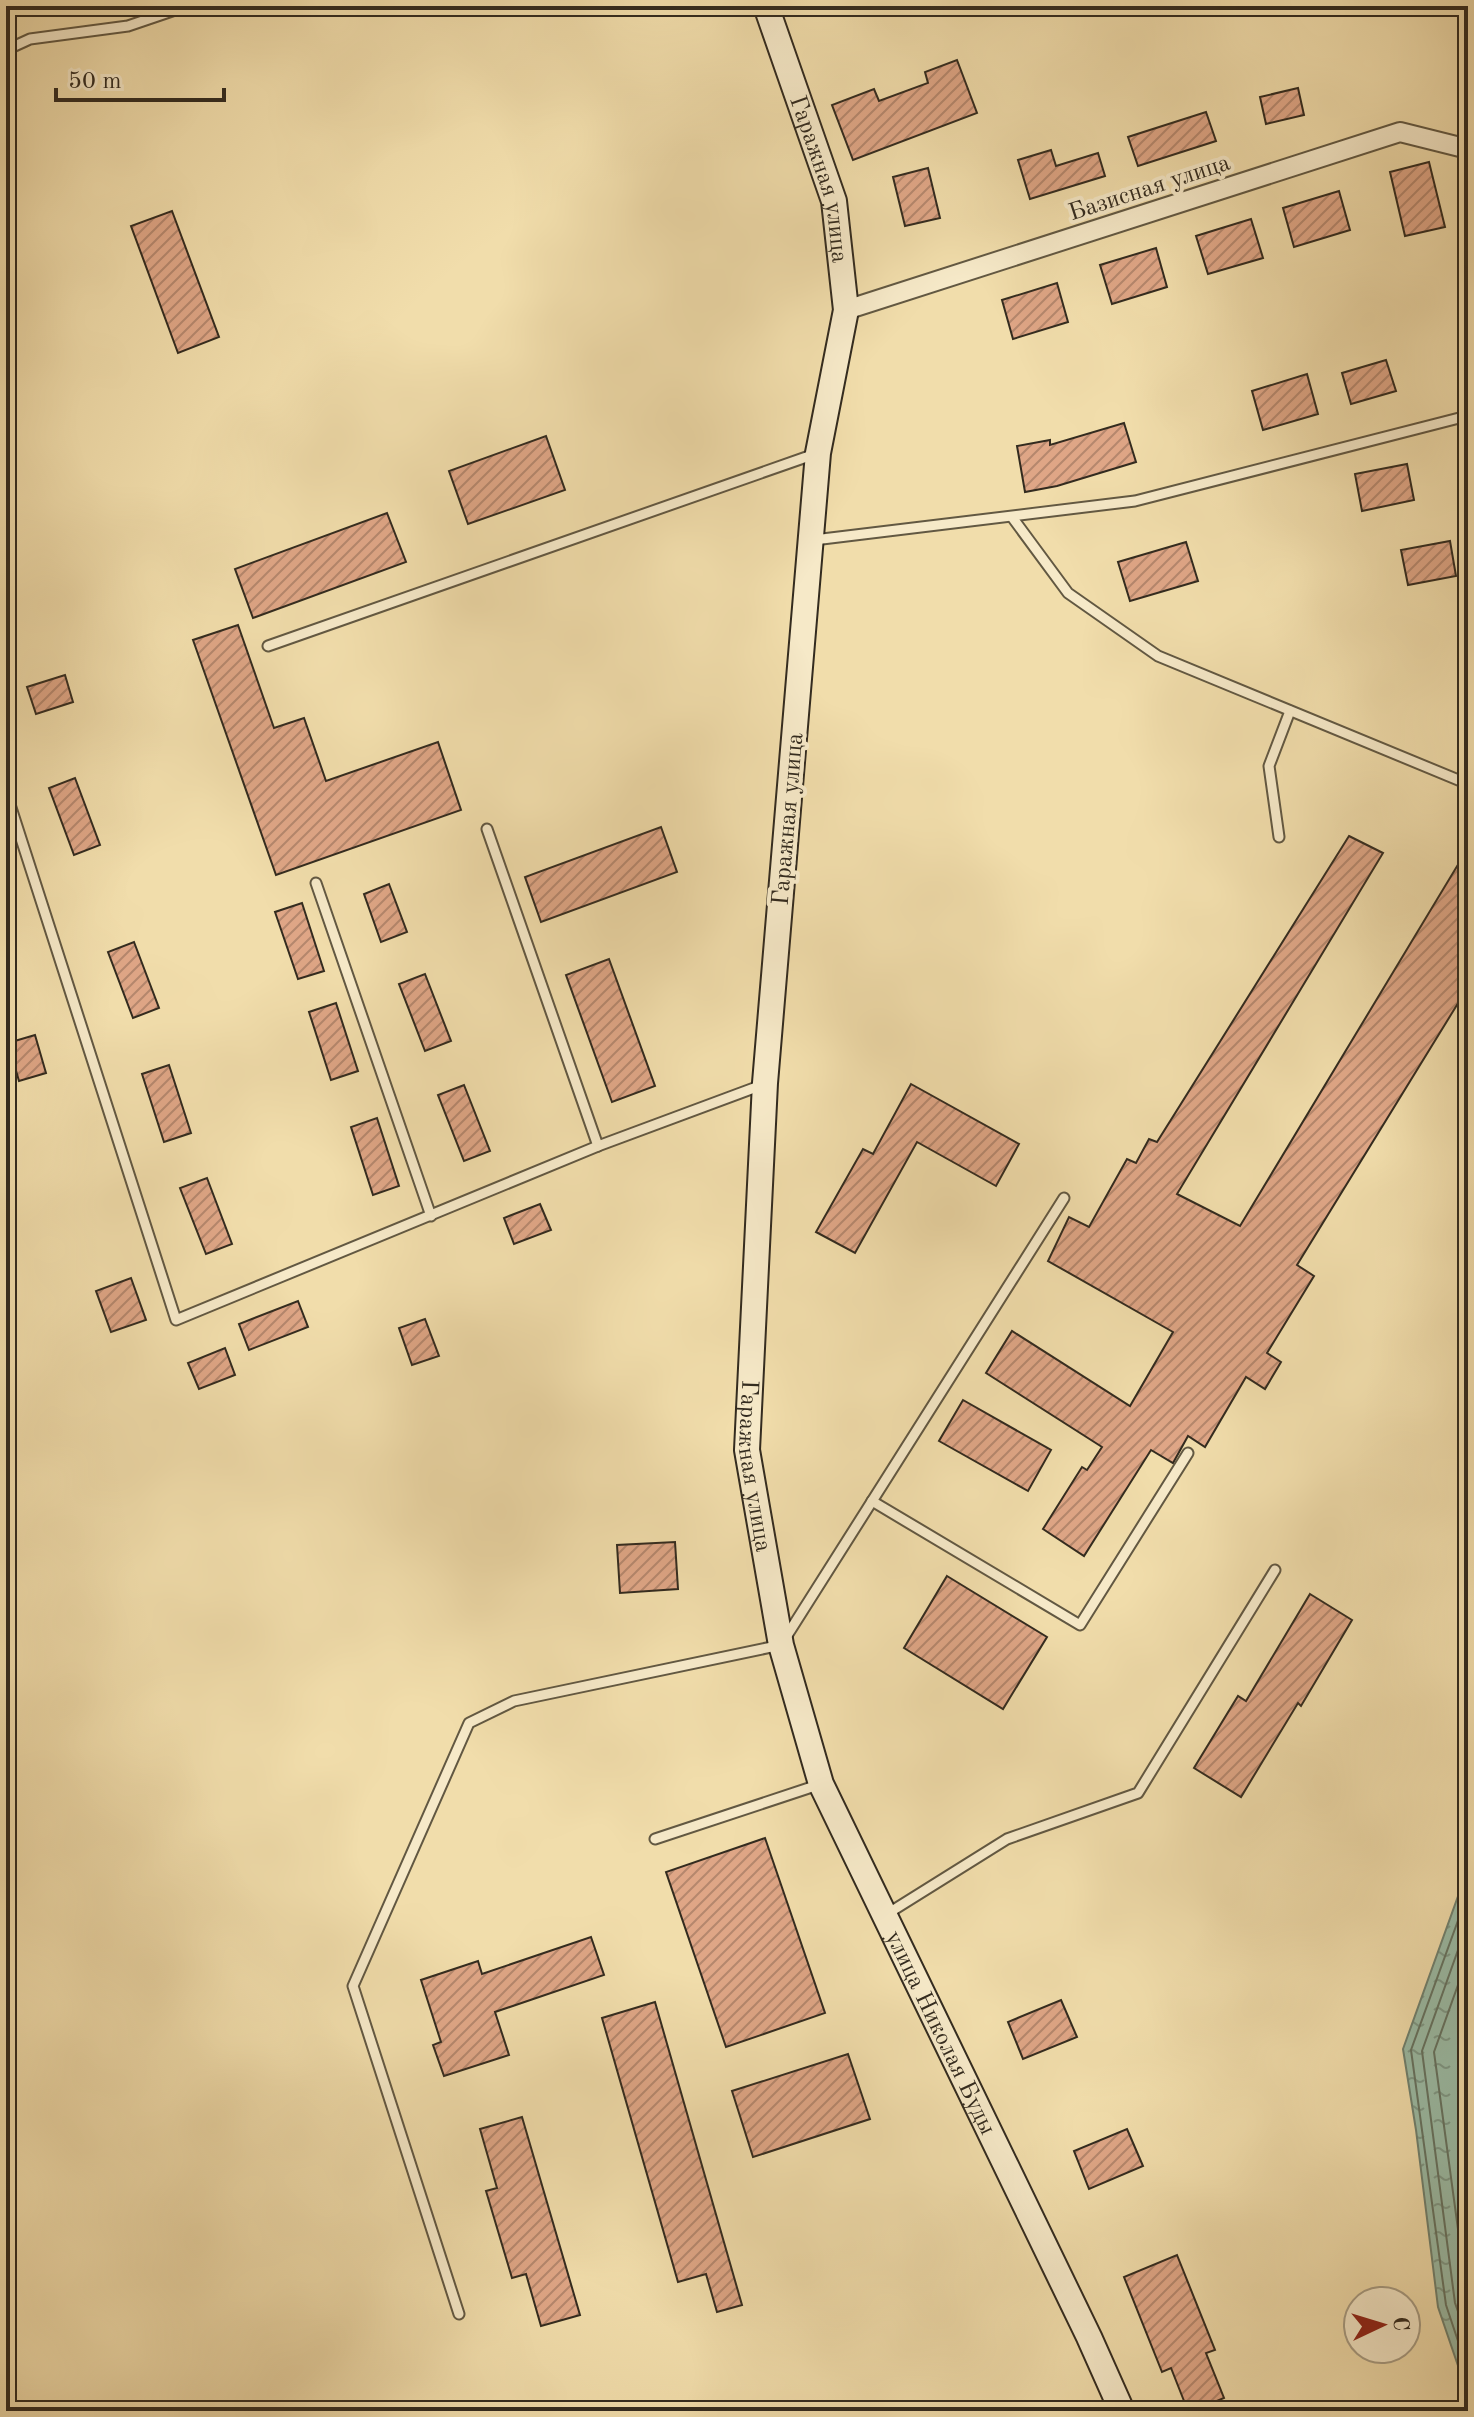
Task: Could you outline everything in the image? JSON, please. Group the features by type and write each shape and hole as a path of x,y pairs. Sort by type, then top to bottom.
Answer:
{"street":[{"name":"Гаражная улица","path":"766,6 834,201 846,310 818,453 810,541 765,1083 747,1450 781,1645"},
{"name":"Базисная улица","path":"846,310 1400,132 1468,149"},
{"name":"улица Николая Буды","path":"781,1645 821,1784 1122,2411"}],"lane":[{"path":"6,50 30,39 128,26 181,8"},
{"path":"810,541 1135,501 1467,416"},
{"path":"268,646 818,453"},
{"path":"1012,517 1068,593 1158,656 1468,784"},
{"path":"1279,837 1269,766 1290,711"},
{"path":"6,792 176,1320 598,1146 765,1083"},
{"path":"487,829 598,1146"},
{"path":"316,883 431,1216"},
{"path":"459,2314 353,1986 469,1723 514,1701 781,1645 1064,1198"},
{"path":"872,1501 1080,1625 1188,1453"},
{"path":"884,1915 1007,1839 1138,1793 1275,1570"},
{"path":"655,1839 821,1784"}],"water":[{"path":"1468,1884 1468,2395 1438,2307 1403,2049 1461,1888"}],"building":[{"path":"957,60 977,113 853,160 832,105 874,89 879,101 928,83 925,72"},
{"path":"1298,88 1304,115 1266,124 1260,97"},
{"path":"1206,112 1216,141 1138,166 1128,137"},
{"path":"1051,150 1056,166 1098,153 1105,176 1030,199 1018,160"},
{"path":"1429,162 1445,227 1405,236 1390,172"},
{"path":"928,168 940,218 905,226 893,177"},
{"path":"1339,191 1350,230 1294,247 1283,208"},
{"path":"172,211 219,337 178,353 131,226"},
{"path":"1251,219 1263,258 1208,274 1196,236"},
{"path":"1156,248 1167,287 1112,304 1100,265"},
{"path":"1057,283 1068,322 1013,339 1002,300"},
{"path":"1386,360 1396,391 1351,404 1342,373"},
{"path":"1307,374 1318,414 1263,430 1252,391"},
{"path":"1124,423 1136,462 1057,486 1025,492 1017,446 1050,440 1050,445"},
{"path":"546,436 565,490 468,524 449,471"},
{"path":"1407,464 1414,500 1362,511 1355,474"},
{"path":"387,513 406,562 253,618 235,569"},
{"path":"1450,541 1456,576 1408,585 1401,550"},
{"path":"1186,542 1198,581 1130,601 1118,562"},
{"path":"238,625 274,728 304,718 326,781 438,742 461,810 276,875 193,640"},
{"path":"65,675 73,702 36,714 27,687"},
{"path":"75,778 100,845 74,855 49,788"},
{"path":"661,827 677,872 541,922 525,877"},
{"path":"1349,836 1383,853 1177,1194 1240,1226 1468,848 1468,987 1297,1265 1314,1276 1267,1353 1281,1362 1265,1389 1246,1377 1205,1447 1188,1436 1173,1463 1151,1450 1084,1556 1043,1529 1082,1467 1087,1470 1102,1447 986,1373 1012,1331 1130,1406 1173,1332 1048,1261 1069,1217 1089,1227 1127,1159 1136,1163 1149,1139 1157,1142"},
{"path":"389,884 407,932 381,942 364,894"},
{"path":"302,903 324,971 298,979 275,912"},
{"path":"134,942 159,1008 133,1018 108,952"},
{"path":"609,959 655,1086 612,1102 566,975"},
{"path":"425,974 451,1041 425,1051 399,984"},
{"path":"336,1003 358,1071 331,1080 309,1012"},
{"path":"35,1035 46,1073 19,1081 8,1043"},
{"path":"169,1065 191,1133 164,1142 142,1074"},
{"path":"911,1084 1019,1144 996,1186 917,1142 855,1253 816,1232 863,1149 873,1154"},
{"path":"464,1085 490,1151 464,1161 438,1095"},
{"path":"377,1118 399,1186 373,1195 351,1127"},
{"path":"207,1178 232,1244 206,1254 180,1188"},
{"path":"540,1204 551,1230 514,1244 504,1218"},
{"path":"131,1278 146,1320 111,1332 96,1291"},
{"path":"298,1301 308,1327 249,1350 239,1324"},
{"path":"425,1319 439,1356 412,1365 399,1328"},
{"path":"225,1348 235,1375 199,1389 188,1363"},
{"path":"963,1400 1051,1450 1028,1491 939,1441"},
{"path":"675,1542 678,1589 620,1593 617,1545"},
{"path":"947,1576 1047,1637 1003,1709 904,1648"},
{"path":"1310,1594 1352,1620 1301,1706 1298,1703 1241,1797 1194,1768 1238,1696 1246,1701"},
{"path":"765,1838 825,2013 726,2047 666,1872"},
{"path":"591,1937 604,1975 495,2012 509,2055 444,2076 433,2045 441,2042 421,1980 478,1961 482,1974"},
{"path":"1061,2000 1077,2037 1023,2059 1008,2022"},
{"path":"655,2002 742,2305 717,2312 706,2274 678,2282 602,2018"},
{"path":"848,2054 870,2119 753,2157 732,2091"},
{"path":"522,2117 580,2315 541,2326 526,2274 512,2278 486,2191 497,2188 480,2129"},
{"path":"1127,2129 1143,2166 1089,2189 1074,2151"},
{"path":"1177,2255 1215,2350 1206,2353 1224,2398 1193,2411 1188,2411 1171,2368 1162,2372 1124,2277"}]}
